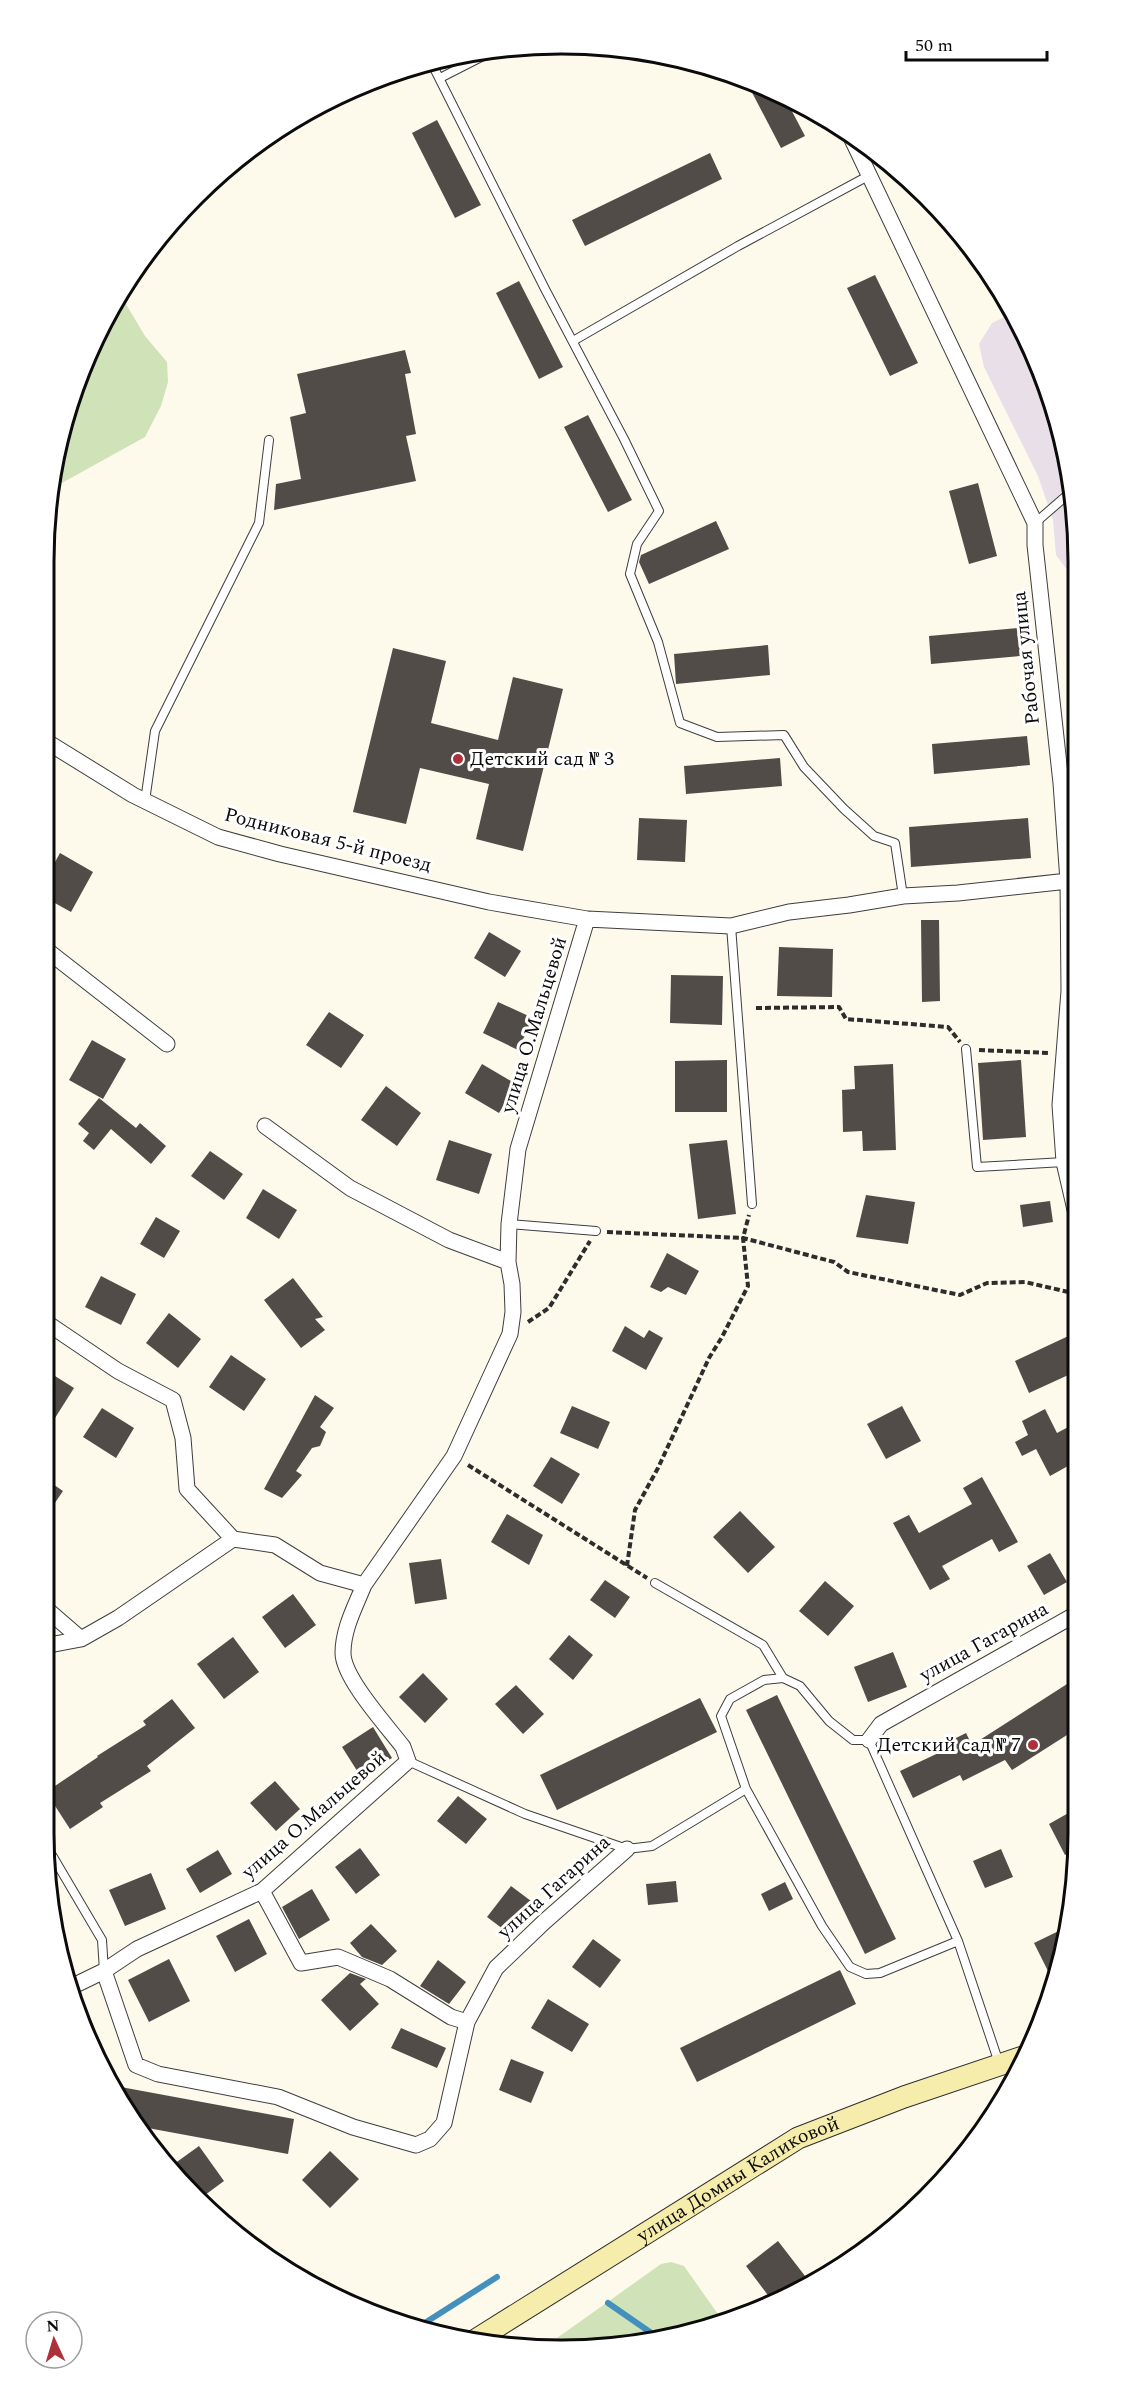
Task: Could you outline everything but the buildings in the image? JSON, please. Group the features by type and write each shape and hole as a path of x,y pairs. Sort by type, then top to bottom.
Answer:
{"main road":[{"name":"улица Домны Каликовой","path":"485,2334 798,2138 904,2097 1014,2060"}],"street":[{"name":"Рабочая улица","path":"857,150 1035,523 1035,544 1068,783 1068,881"},
{"name":"Родниковая 5-й проезд","path":"54,747 145,801 218,837 280,854 489,902 587,919"},
{"name":"улица О.Мальцевой","path":"77,1984 104,1971 137,1948 262,1891 408,1761 403,1747 348,1674 343,1654 346,1631 364,1586 454,1456 510,1334 513,1312 512,1284 507,1262 518,1149 587,919 731,926 789,912 903,896 958,893 1068,881"},
{"path":"54,956 167,1044"},
{"name":"Рабочая улица","path":"1068,1019 1063,1053 1060,1105 1064,1162 1068,1179"},
{"path":"265,1126 350,1188 449,1240 507,1262"},
{"path":"54,1328 118,1371 174,1400 183,1438 187,1489 233,1539 274,1545 320,1573 364,1586"},
{"path":"54,1644 81,1639 127,1612 233,1539"},
{"path":"54,1616 81,1639"},
{"name":"улица Гагарина","path":"869,1740 881,1724 1068,1619"},
{"name":"улица Гагарина","path":"104,1971 136,2065 158,2074 278,2097 353,2127 416,2145 430,2139 444,2124 467,2022 496,1968 627,1849"},
{"path":"262,1891 302,1963 338,1957 390,1979 451,2017 467,2022"}],"lane":[{"path":"440,78 471,62"},
{"path":"435,70 659,511 637,544 630,574 658,642 680,723 717,737 784,735 804,767 844,809 874,836 895,843 903,896"},
{"path":"573,341 738,246 870,175"},
{"path":"145,801 155,730 259,523 269,440"},
{"path":"1035,523 1064,498"},
{"path":"731,926 752,1204"},
{"path":"966,1049 977,1167 1064,1162"},
{"path":"509,1224 596,1231"},
{"path":"655,1583 763,1645 783,1678"},
{"path":"958,1941 880,1973 866,1974 850,1968 822,1926 746,1789 721,1716 730,1699 764,1680 783,1678 800,1686 829,1721 853,1740 869,1740 958,1941 1000,2065"},
{"path":"408,1761 525,1814 627,1849"},
{"name":"улица Гагарина","path":"627,1849 652,1846 746,1789"},
{"path":"55,1861 102,1940 104,1971"}],"path":[{"path":"756,1008 839,1007 846,1019 948,1027 966,1049 1063,1053"},
{"path":"627,1566 635,1510 658,1468 709,1358 748,1286 742,1238 752,1204"},
{"path":"510,1334 549,1308 596,1231 742,1238 834,1262 848,1272 960,1295 987,1283 1016,1282 1068,1292"},
{"path":"454,1456 655,1583"}],"shaded area":[{"path":"1005,317 1016,337 1041,398 1051,430 1064,495 1068,571 1056,555 1053,520 1038,476 984,367 979,344 992,323"}],"green space":[{"path":"125,302 145,336 167,362 168,382 161,406 145,437 60,484 71,430 81,398 106,337"},
{"path":"671,2262 684,2266 718,2315 692,2323 627,2336 554,2340 661,2264"}],"waterway":[{"path":"426,2322 497,2277"},
{"path":"608,2303 650,2332"}],"place":[{"name":"Детский сад № 3","path":"458,759"},
{"name":"Детский сад № 7","path":"1033,1745"}]}
